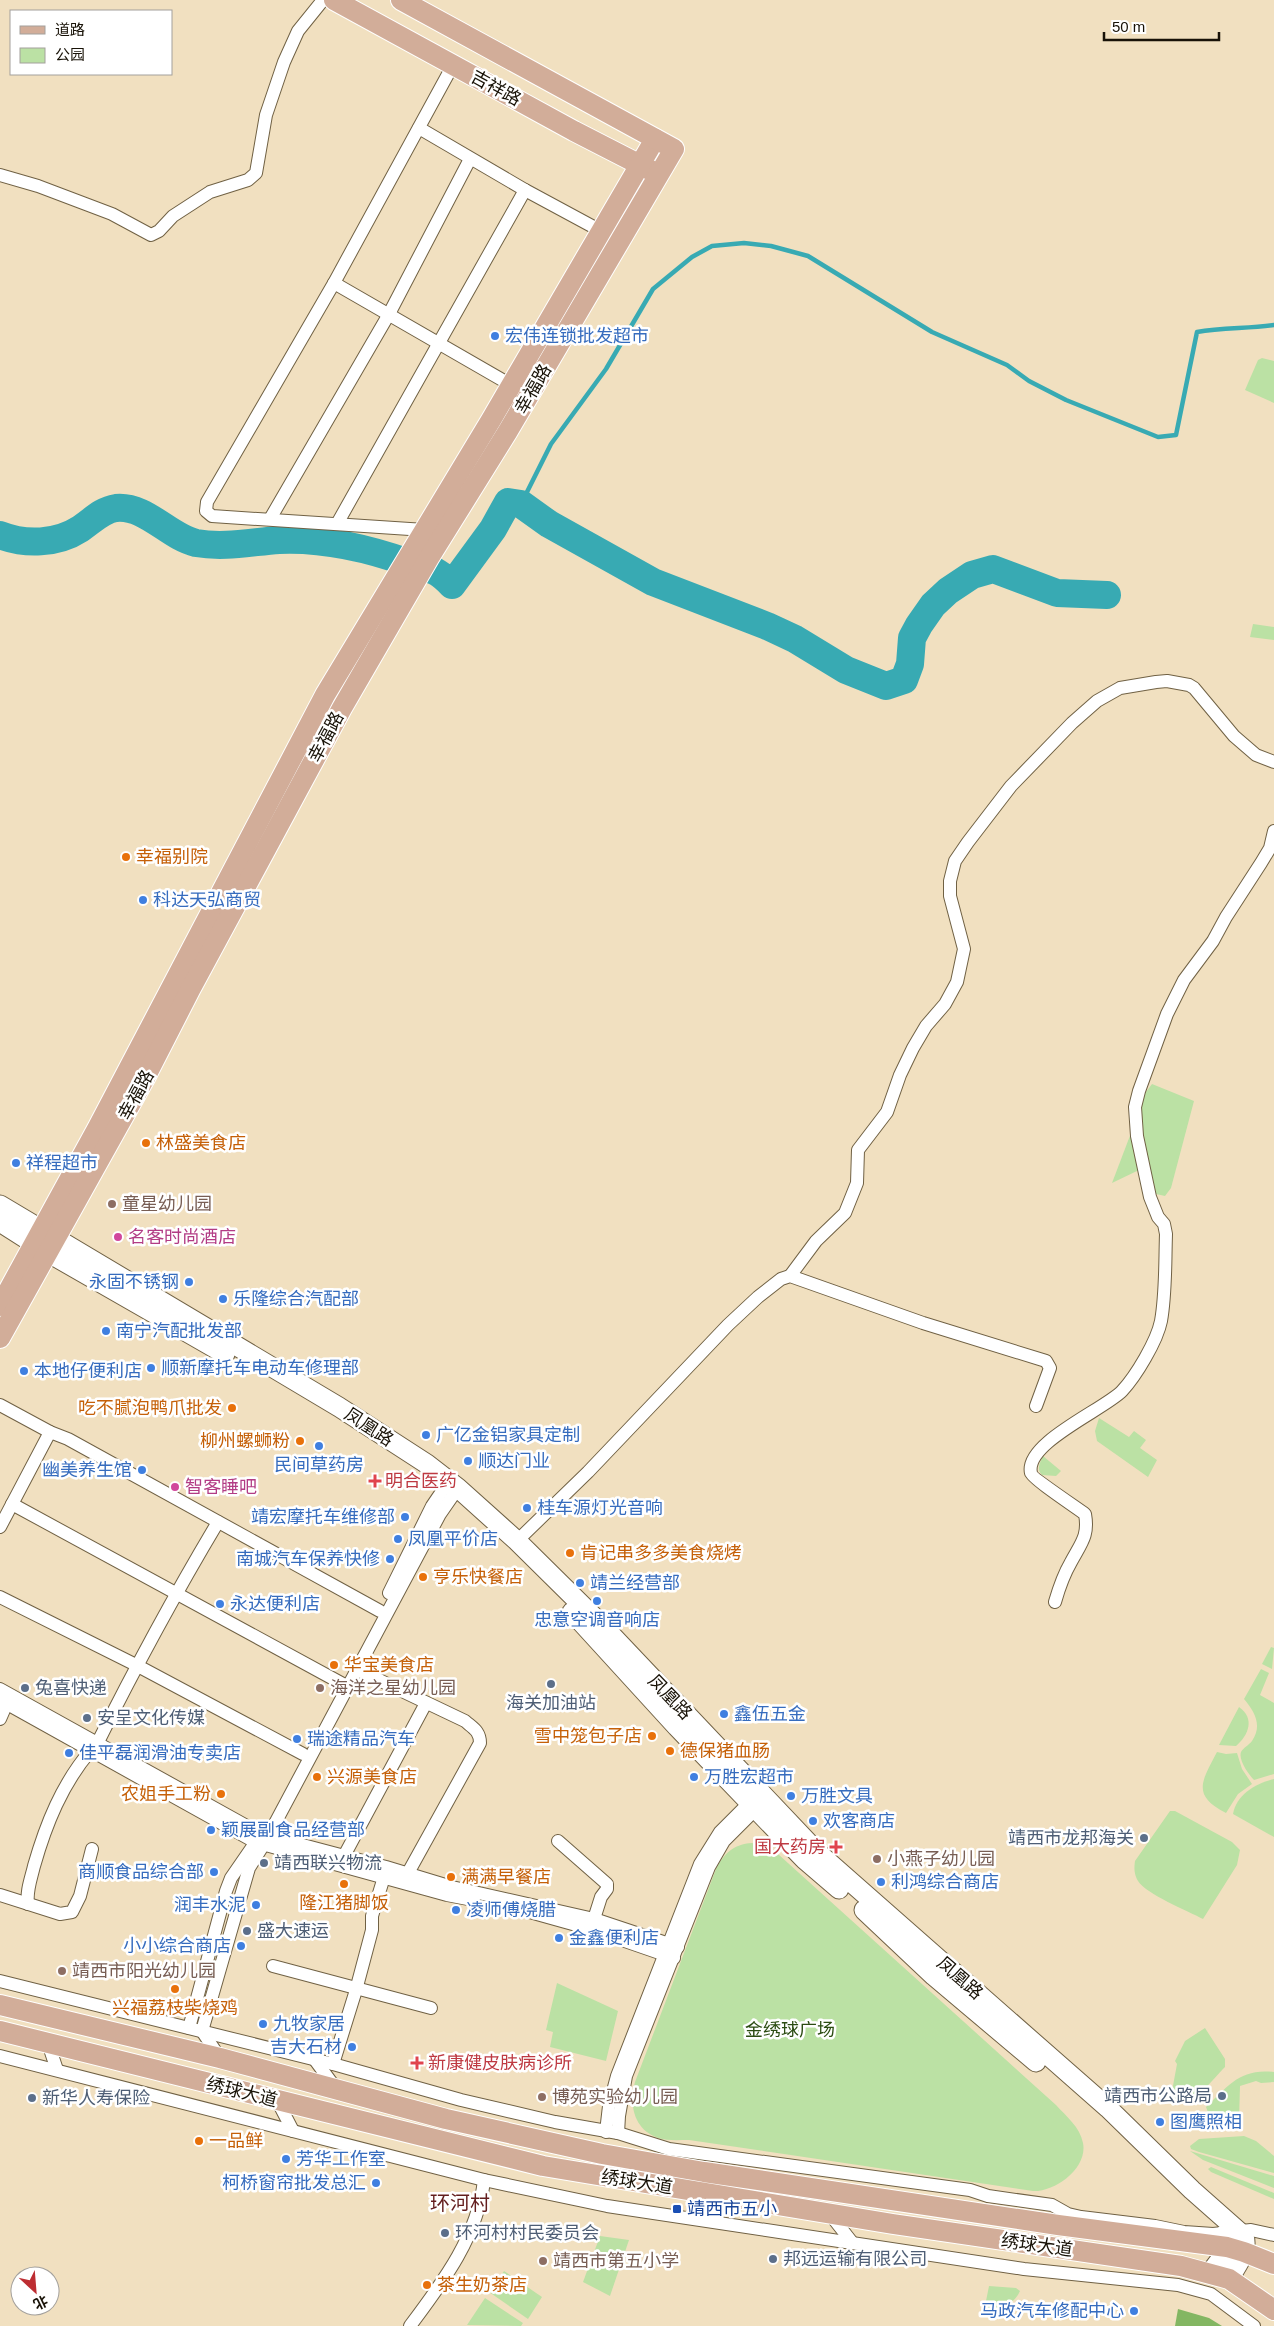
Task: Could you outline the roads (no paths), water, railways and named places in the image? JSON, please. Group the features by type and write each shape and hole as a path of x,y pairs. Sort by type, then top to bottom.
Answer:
{"main road":[{"name":"吉祥路","path":"334,0 659,174"},
{"name":"吉祥路","path":"401,0 674,149"},
{"name":"幸福路","path":"421,553 424,530 655,139"},
{"name":"幸福路","path":"0,1338 98,1127 325,695 401,587 421,553 508,431 674,149"},
{"name":"凤凰路","path":"0,1204 44,1240 304,1398 416,1470 450,1489 517,1541 600,1623 758,1801"},
{"name":"凤凰路","path":"0,1222 44,1240"},
{"name":"幸福路","path":"0,1306 44,1240"},
{"name":"凤凰路","path":"450,1489 526,1563 677,1727 758,1801 1108,2108 1192,2190 1233,2241"},
{"name":"绣球大道","path":"0,2005 220,2058 446,2119 568,2147 704,2172 1058,2225 1233,2241 1274,2264"},
{"name":"绣球大道","path":"0,2032 543,2166 829,2213 1181,2266 1229,2279 1274,2310"},
{"path":"1210,2273 1233,2241"},
{"path":"1229,2279 1233,2241"}],"street":[{"path":"0,175 38,186 112,214 151,236 173,216 210,192 248,180 256,173 266,115 284,62 298,31 323,0"},
{"path":"424,530 212,516 206,511 207,502 334,283 453,65"},
{"path":"419,128 470,159 601,231"},
{"path":"270,519 389,314 470,159"},
{"path":"337,524 525,190"},
{"path":"334,283 511,385"},
{"path":"517,1541 588,1472 728,1325 758,1297 781,1280 790,1276 816,1241 845,1213 857,1183 858,1150 887,1112 900,1075 913,1048 926,1026 945,1004 957,982 964,949 950,896 952,870 968,842 1011,786 1072,723 1097,701 1120,688 1167,681 1189,685 1194,688 1234,736 1256,755 1274,762"},
{"path":"1055,1602 1071,1562 1084,1542 1086,1531 1085,1514 1053,1489 1035,1480 1031,1470 1038,1456 1052,1438 1063,1429 1095,1412 1121,1391 1143,1360 1160,1324 1163,1304 1166,1234 1164,1224 1158,1217 1150,1197 1137,1136 1135,1107 1167,1014 1176,996 1193,966 1213,941 1270,848 1274,831"},
{"path":"790,1276 923,1323 1046,1361 1050,1368 1036,1406"},
{"path":"0,1405 50,1432 68,1439 380,1611"},
{"path":"0,1527 50,1432"},
{"path":"195,2029 249,1868 262,1839 303,1754 380,1611 432,1506 450,1489"},
{"path":"262,1839 358,1670 431,1530 450,1489"},
{"path":"12,1504 341,1683"},
{"path":"28,1904 29,1886 47,1823 69,1781 94,1747 175,1593 218,1522"},
{"path":"0,1597 136,1665 303,1754"},
{"path":"358,1670 464,1721 478,1732 480,1743 408,1873"},
{"path":"0,1689 94,1747"},
{"path":"0,1718 4,1702 94,1747 262,1839 384,1878 447,1895 514,1908 672,1951"},
{"path":"344,1856 426,1702"},
{"path":"612,2133 620,2107 626,2076 672,1951 700,1864 720,1832 758,1801"},
{"path":"262,1839 344,1856 452,1887 594,1919 672,1951"},
{"path":"558,1841 607,1884 608,1889 601,1897 594,1919"},
{"path":"0,1895 60,1914 72,1912 80,1896 92,1849"},
{"path":"333,2064 356,1990 372,1930 372,1916 384,1878"},
{"path":"273,1966 356,1990 431,2008"},
{"path":"0,1981 333,2064 419,2089 555,2122 612,2133 669,2149 970,2190 988,2196 1052,2205 1068,2214 1081,2217 1155,2226 1233,2241 1251,2230 1274,2235"},
{"path":"46,1994 61,2020"},
{"path":"195,2029 220,2058"},
{"path":"48,2044 57,2070"},
{"path":"0,2056 484,2180 607,2206 851,2241 1024,2269 1178,2285 1211,2294 1254,2326"},
{"path":"315,2060 337,2090"},
{"path":"419,2089 446,2119"},
{"path":"278,2102 293,2131"},
{"path":"410,2326 461,2250 478,2212 484,2180"},
{"path":"829,2213 851,2241"}],"waterway":[{"path":"521,504 551,444 606,369 653,289 692,257 712,246 744,243 771,246 808,256 932,332 1007,365 1029,381 1066,400 1158,437 1176,435 1197,332 1274,325"},
{"path":"0,535 30,541 61,538 80,529 106,511 116,508 127,508 147,516 176,535 196,543 227,545 279,540 329,542 377,553 428,568 440,574 452,585 493,529 508,502 521,504 549,524 653,582 767,626 795,639 846,670 886,686 904,680 910,664 912,638 933,605 948,591 972,575 993,569 1057,593 1107,595"}],"place":[{"name":"宏伟连锁批发超市","path":"495,336"},
{"name":"幸福别院","path":"126,857"},
{"name":"科达天弘商贸","path":"143,900"},
{"name":"林盛美食店","path":"146,1143"},
{"name":"祥程超市","path":"16,1163"},
{"name":"童星幼儿园","path":"112,1204"},
{"name":"名客时尚酒店","path":"118,1237"},
{"name":"永固不锈钢","path":"189,1282"},
{"name":"乐隆综合汽配部","path":"223,1299"},
{"name":"南宁汽配批发部","path":"106,1331"},
{"name":"顺新摩托车电动车修理部","path":"151,1368"},
{"name":"本地仔便利店","path":"24,1371"},
{"name":"吃不腻泡鸭爪批发","path":"232,1408"},
{"name":"广亿金铝家具定制","path":"426,1435"},
{"name":"柳州螺蛳粉","path":"300,1441"},
{"name":"民间草药房","path":"319,1446"},
{"name":"顺达门业","path":"468,1461"},
{"name":"幽美养生馆","path":"142,1470"},
{"name":"明合医药","path":"375,1481"},
{"name":"智客睡吧","path":"175,1487"},
{"name":"桂车源灯光音响","path":"527,1508"},
{"name":"靖宏摩托车维修部","path":"405,1517"},
{"name":"凤凰平价店","path":"398,1539"},
{"name":"肯记串多多美食烧烤","path":"570,1553"},
{"name":"南城汽车保养快修","path":"390,1559"},
{"name":"亨乐快餐店","path":"423,1577"},
{"name":"靖兰经营部","path":"580,1583"},
{"name":"忠意空调音响店","path":"597,1601"},
{"name":"永达便利店","path":"220,1604"},
{"name":"华宝美食店","path":"334,1665"},
{"name":"海关加油站","path":"551,1684"},
{"name":"兔喜快递","path":"25,1688"},
{"name":"海洋之星幼儿园","path":"320,1688"},
{"name":"鑫伍五金","path":"724,1714"},
{"name":"安呈文化传媒","path":"87,1718"},
{"name":"雪中笼包子店","path":"652,1736"},
{"name":"瑞途精品汽车","path":"297,1739"},
{"name":"德保猪血肠","path":"670,1751"},
{"name":"佳平磊润滑油专卖店","path":"69,1753"},
{"name":"兴源美食店","path":"317,1777"},
{"name":"万胜宏超市","path":"694,1777"},
{"name":"农姐手工粉","path":"221,1794"},
{"name":"万胜文具","path":"791,1796"},
{"name":"欢客商店","path":"813,1821"},
{"name":"颖展副食品经营部","path":"211,1830"},
{"name":"靖西市龙邦海关","path":"1144,1838"},
{"name":"国大药房","path":"836,1847"},
{"name":"小燕子幼儿园","path":"877,1859"},
{"name":"靖西联兴物流","path":"264,1863"},
{"name":"商顺食品综合部","path":"214,1872"},
{"name":"满满早餐店","path":"451,1877"},
{"name":"利鸿综合商店","path":"881,1882"},
{"name":"隆江猪脚饭","path":"344,1884"},
{"name":"润丰水泥","path":"256,1905"},
{"name":"凌师傅烧腊","path":"456,1910"},
{"name":"盛大速运","path":"247,1931"},
{"name":"金鑫便利店","path":"559,1938"},
{"name":"小小综合商店","path":"241,1946"},
{"name":"靖西市阳光幼儿园","path":"62,1971"},
{"name":"兴福荔枝柴烧鸡","path":"175,1989"},
{"name":"九牧家居","path":"263,2024"},
{"name":"吉大石材","path":"352,2047"},
{"name":"新康健皮肤病诊所","path":"417,2063"},
{"name":"靖西市公路局","path":"1222,2096"},
{"name":"博苑实验幼儿园","path":"542,2097"},
{"name":"新华人寿保险","path":"32,2098"},
{"name":"图鹰照相","path":"1160,2122"},
{"name":"一品鲜","path":"199,2141"},
{"name":"芳华工作室","path":"286,2159"},
{"name":"柯桥窗帘批发总汇","path":"376,2183"},
{"name":"靖西市五小","path":"677,2209"},
{"name":"环河村村民委员会","path":"445,2233"},
{"name":"邦远运输有限公司","path":"773,2259"},
{"name":"靖西市第五小学","path":"543,2261"},
{"name":"茶生奶茶店","path":"427,2285"},
{"name":"马政汽车修配中心","path":"1134,2311"}],"district":[{"name":"环河村","path":"460,2203"}],"park label":[{"name":"金绣球广场","path":"790,2030"}]}
